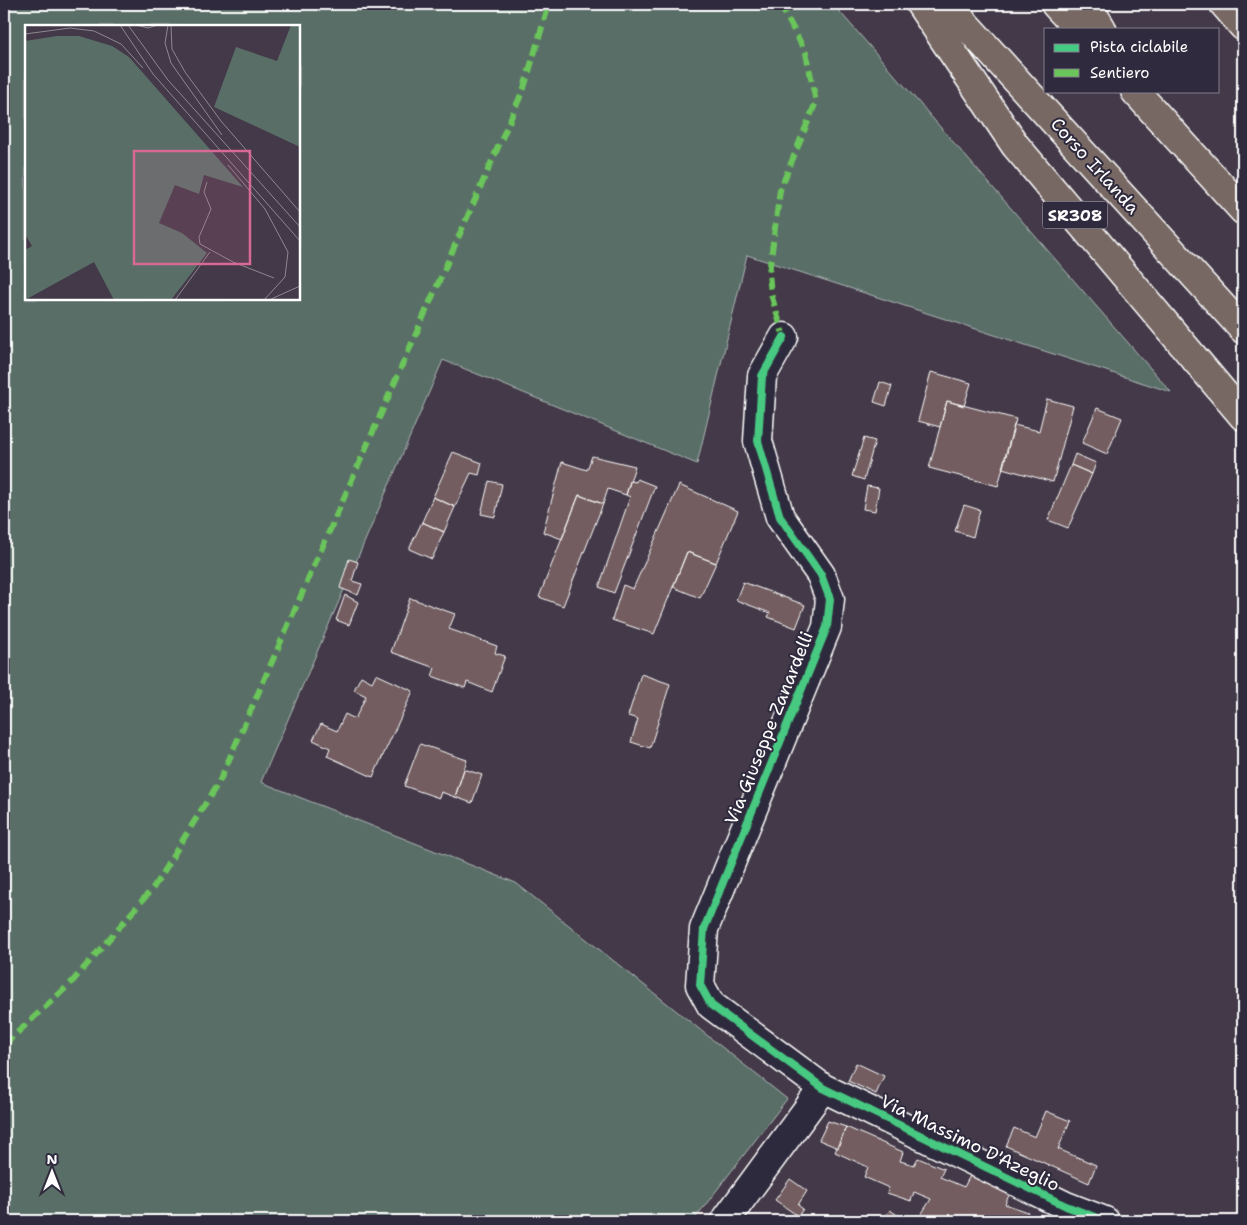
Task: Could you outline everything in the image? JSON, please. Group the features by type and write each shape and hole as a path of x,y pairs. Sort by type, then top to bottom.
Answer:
{"highway":[{"name":"SR308","path":"920,4 1015,144 1243,416"},
{"name":"Corso Irlanda","path":"947,4 1243,329"},
{"path":"1055,4 1077,28"},
{"path":"1087,4 1101,28"},
{"path":"1224,4 1243,26"},
{"path":"1138,94 1243,210"}],"street":[{"name":"Via Giuseppe Zanardelli","path":"784,338 762,376 758,441 780,516 821,575 830,599 827,627 704,929 700,985 711,1005 823,1088"},
{"path":"725,1221 823,1088"},
{"name":"Via Massimo D'Azeglio","path":"823,1088 1066,1206 1106,1221"}],"green space":[{"path":"4,4 833,4 1171,392 747,255 697,464 443,360 261,782 516,883 787,1099 693,1221 4,1221"}],"building":[{"path":"931,372 971,383 964,406 947,401 940,427 918,421"},
{"path":"880,382 892,386 886,406 874,402"},
{"path":"1047,399 1073,406 1053,482 1002,468 1014,425 1039,431"},
{"path":"947,401 1016,419 998,486 929,468"},
{"path":"1097,408 1122,418 1107,454 1082,443"},
{"path":"864,438 875,441 864,480 852,476"},
{"path":"453,452 482,463 479,475 471,473 455,507 433,497"},
{"path":"1075,454 1096,463 1092,474 1071,465"},
{"path":"592,456 635,466 626,495 608,489 603,504 579,495 562,539 543,532 562,462 587,470"},
{"path":"1071,465 1092,474 1068,528 1048,520"},
{"path":"637,479 655,486 614,593 599,587 630,497 626,495 630,481 636,482"},
{"path":"489,481 502,484 495,517 481,514"},
{"path":"679,485 738,511 716,563 687,552 654,634 612,620 623,585 633,589"},
{"path":"867,486 879,488 875,511 863,509"},
{"path":"579,495 603,504 563,606 539,597"},
{"path":"433,497 455,507 444,532 422,522"},
{"path":"964,505 980,510 973,537 955,531"},
{"path":"422,522 444,532 432,559 409,549"},
{"path":"687,552 716,563 700,598 673,587"},
{"path":"349,559 358,562 352,581 362,584 358,595 340,588"},
{"path":"743,582 805,605 796,628 768,617 770,613 736,600"},
{"path":"345,595 358,602 349,625 336,620"},
{"path":"410,598 455,614 449,629 497,646 495,653 505,656 492,692 467,682 465,688 432,676 435,668 391,652"},
{"path":"376,674 413,691 373,777 327,756 330,748 313,740 321,724 337,731 345,714 355,719 366,696 354,690 361,676 372,682"},
{"path":"641,674 670,684 650,748 631,742 638,719 628,716"},
{"path":"420,744 467,760 455,797 441,792 439,798 404,786"},
{"path":"464,769 482,775 472,803 455,797"},
{"path":"856,1063 884,1076 876,1094 848,1081"},
{"path":"1046,1111 1070,1121 1058,1149 1096,1165 1089,1183 1006,1146 1014,1128 1035,1137"},
{"path":"828,1121 846,1127 838,1148 819,1140"},
{"path":"846,1127 903,1152 900,1161 914,1165 918,1158 944,1169 940,1177 964,1187 971,1174 1010,1193 1005,1204 1028,1212 1024,1221 917,1221 931,1199 914,1192 911,1201 887,1193 889,1188 864,1177 868,1167 835,1152"},
{"path":"790,1179 807,1191 798,1205 803,1209 798,1216 775,1200"},
{"path":"890,1210 906,1221 880,1221"}],"marked path":[{"path":"4,1045 71,983 153,888 220,780 524,88 549,4"},
{"path":"780,4 806,53 816,102 780,190 769,273 771,294 784,337"}],"cycle path":[{"path":"784,337 762,376 758,441 780,517 821,575 830,599 827,627 704,929 700,985 711,1005 823,1088 1066,1206 1105,1221"}]}
